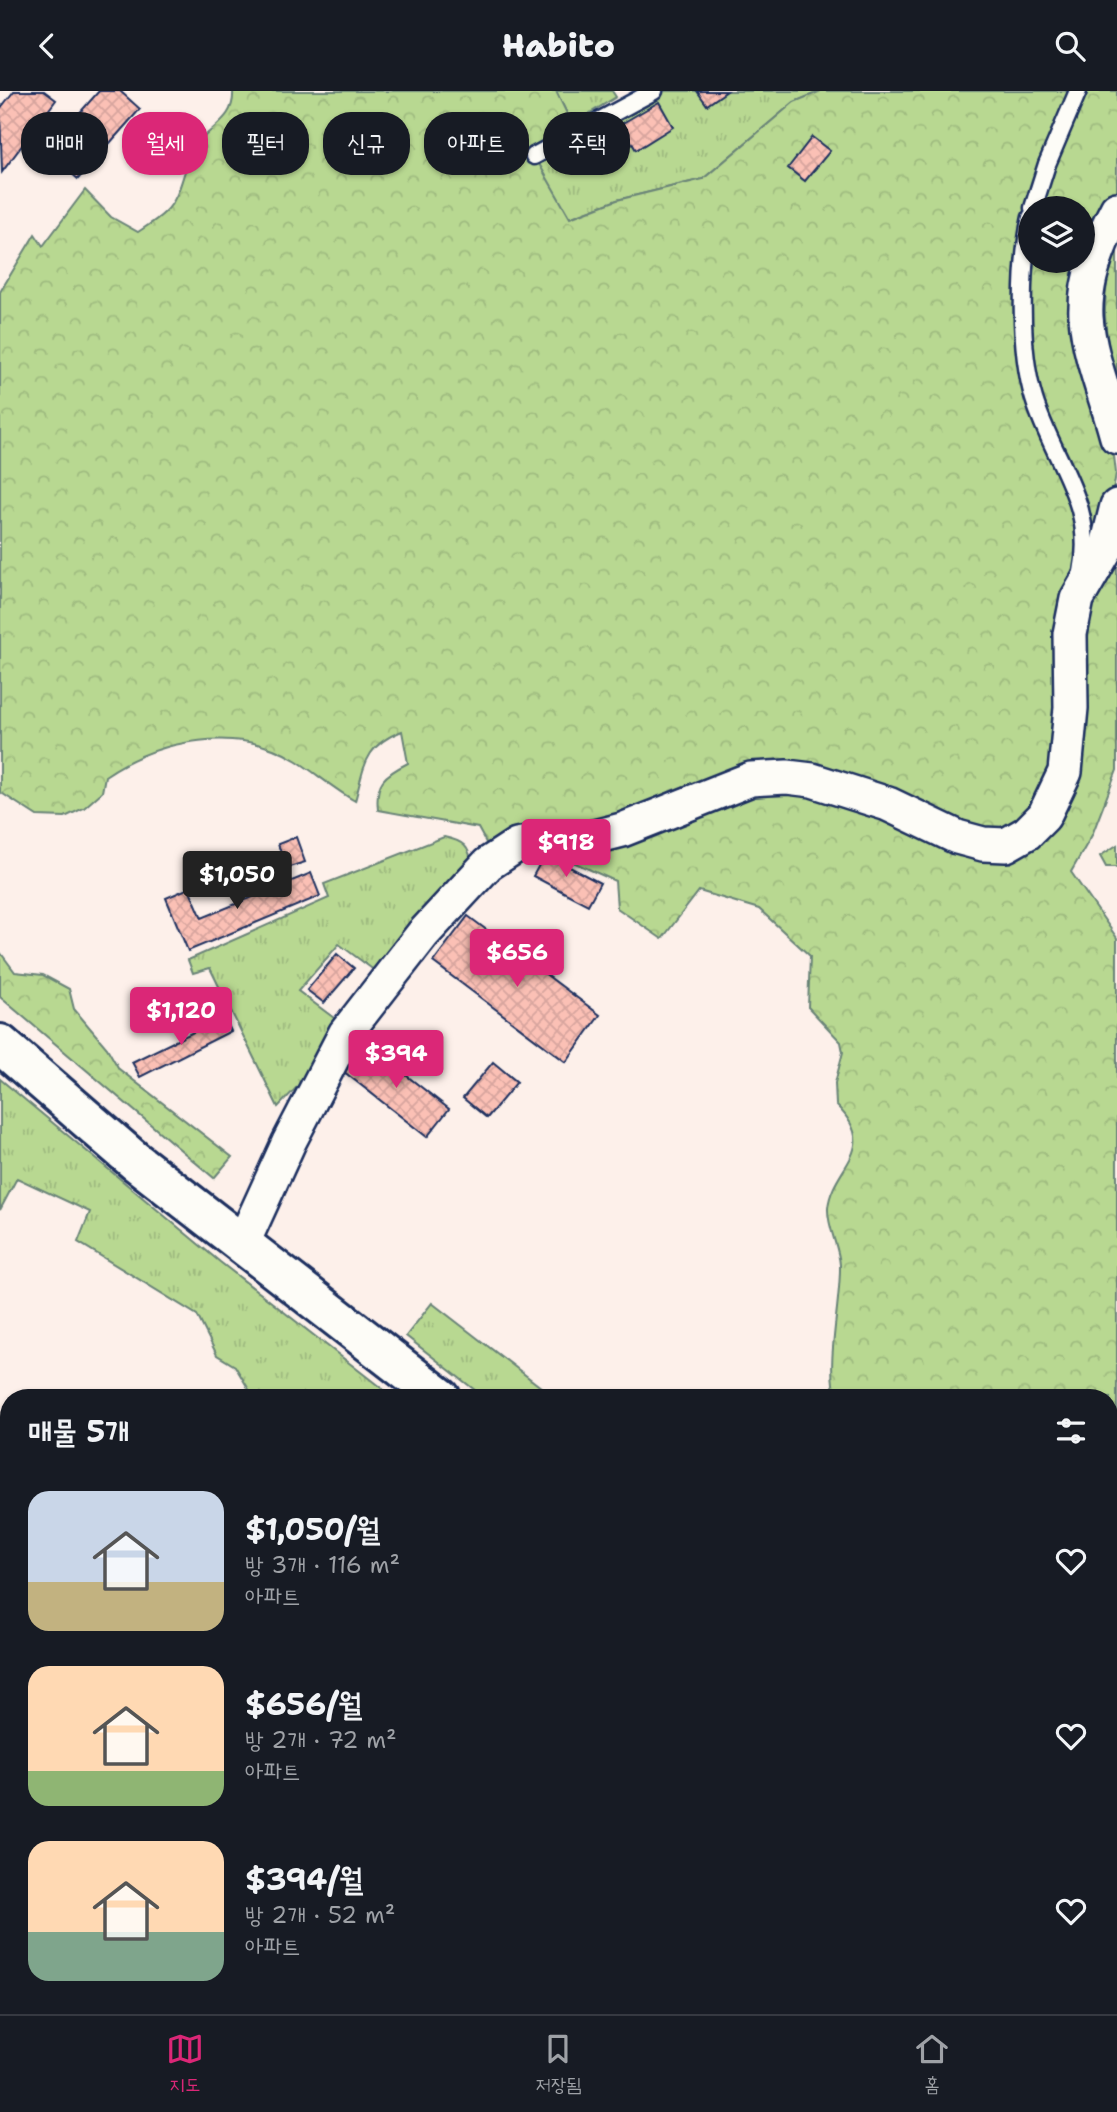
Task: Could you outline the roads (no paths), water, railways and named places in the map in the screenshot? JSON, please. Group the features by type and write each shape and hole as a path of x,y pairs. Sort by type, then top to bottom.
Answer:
{"main road":[{"path":"0,1044 135,1161 429,1389"}],"street":[{"path":"1117,209 1103,236 1091,271 1086,316 1117,437"},
{"path":"242,1245 289,1142 345,1034 423,934 488,864 517,845 549,839 583,840 596,837 664,816 703,796 751,779 787,777 812,780 888,804 957,837 983,844 1006,845 1027,832 1044,817 1065,772 1072,708 1070,634 1077,599 1107,547 1117,506"}],"lane":[{"path":"534,156 654,91"},
{"path":"1038,196 1078,91"},
{"path":"1025,273 1024,350 1034,399 1080,503 1085,559 1077,599"}]}
